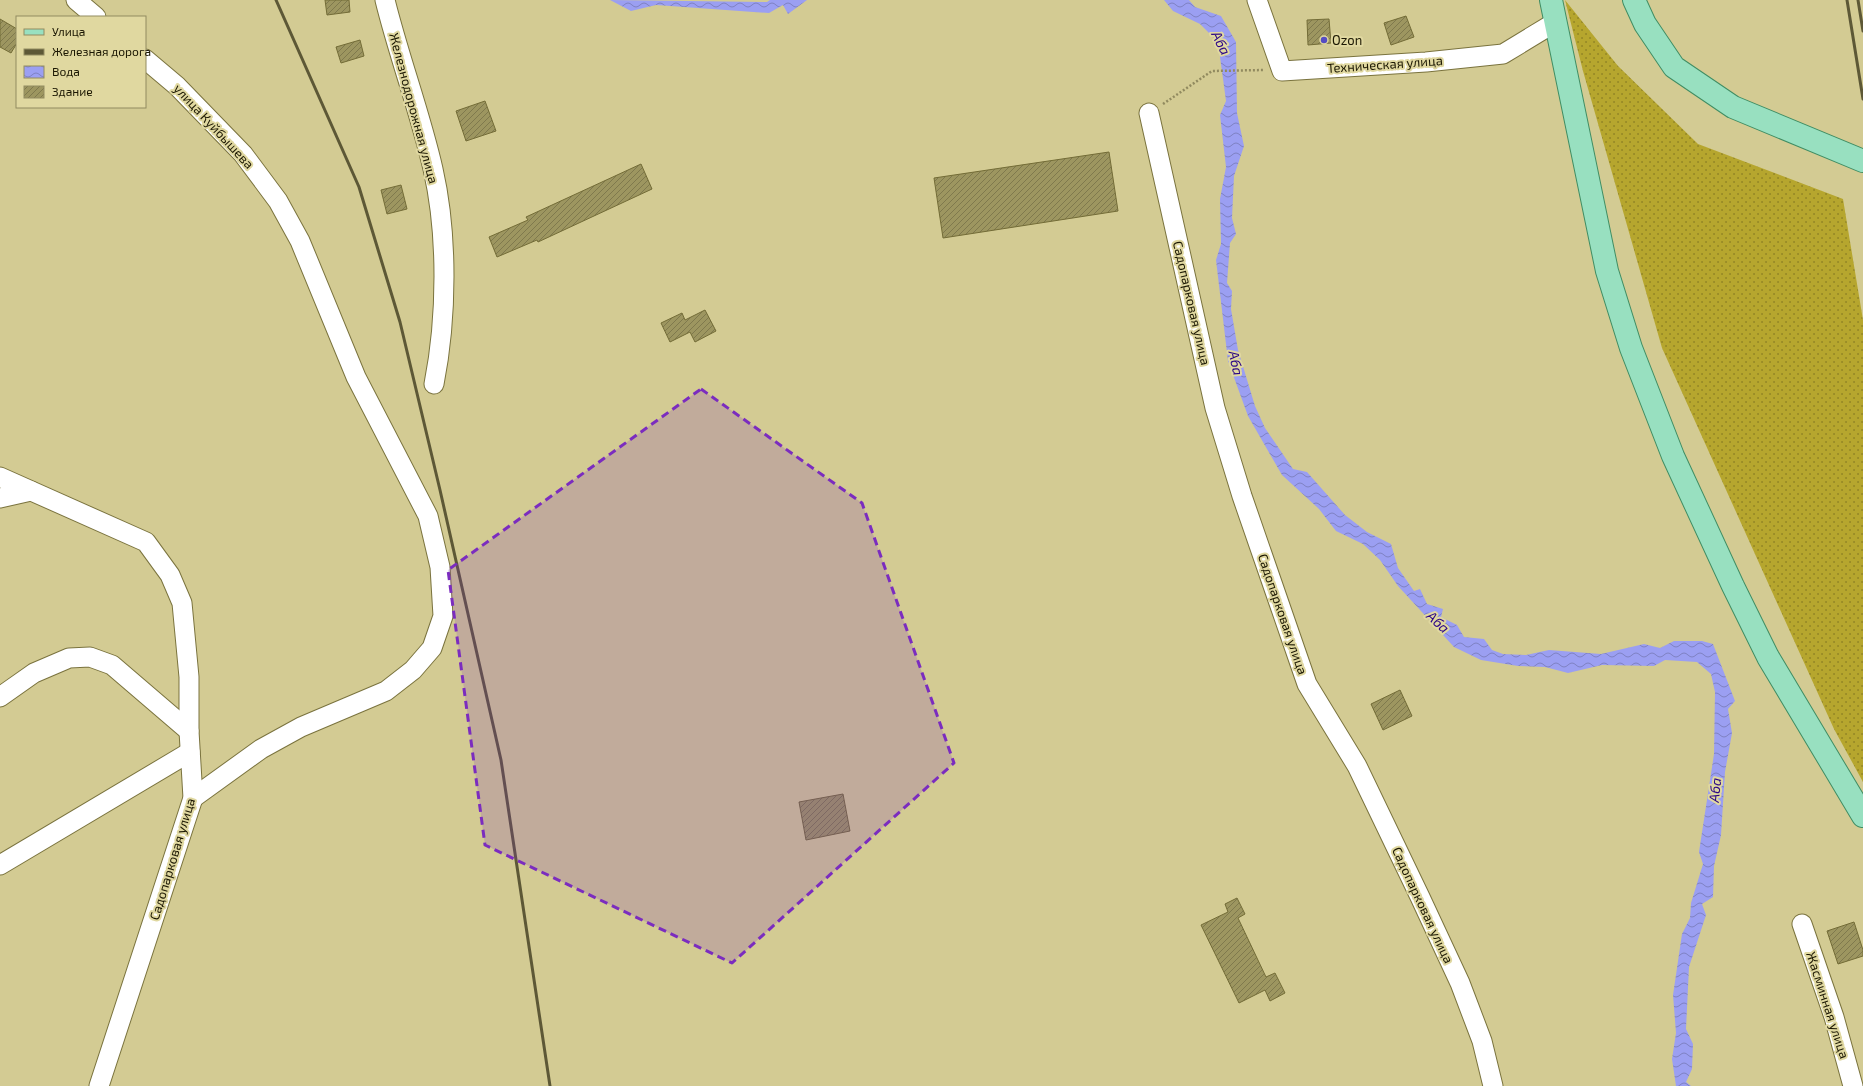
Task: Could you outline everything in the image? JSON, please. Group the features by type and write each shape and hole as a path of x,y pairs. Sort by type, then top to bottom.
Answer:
{"main road":[{"path":"1551,0 1554,23 1607,270 1631,348 1673,456 1761,643 1863,816"},
{"path":"1634,0 1645,24 1674,67 1733,107 1863,161"}],"street":[{"path":"76,0 95,16"},
{"name":"Железнодорожная улица","path":"385,0 433,170 443,232 440,354 434,384"},
{"name":"Техническая улица","path":"1257,0 1282,71 1426,62 1503,54 1554,23"},
{"name":"улица Куйбышева","path":"146,60 177,86 243,154 278,200 300,241 356,377 428,516 440,567 443,616 432,648 413,670 386,691 307,724 268,745 193,798"},
{"name":"Садопарковая улица","path":"1149,113 1215,408 1242,496 1307,684 1357,766 1427,911 1460,983 1482,1041 1493,1086"},
{"name":"Садопарковая улица","path":"0,477 146,542 170,575 182,603 189,677 189,731 193,798 99,1086"},
{"path":"0,498 31,491"},
{"path":"0,696 41,670 69,658 90,657 112,666 189,731"},
{"path":"0,865 190,752"},
{"name":"Жасминная улица","path":"1802,924 1834,1017 1853,1086"}],"path":[{"path":"1149,113 1212,71 1247,69"}],"highlighted area":[{"path":"701,389 862,503 954,763 732,963 485,845 448,570"}],"shaded area":[{"path":"1565,0 1618,66 1698,144 1843,199 1863,320 1863,782 1834,729 1662,348 1583,71"}],"water":[{"path":"610,0 767,2 770,0 807,0 788,14 783,5 769,13 656,5 631,11"},
{"name":"Аба","path":"1164,0 1189,0 1195,7 1221,16 1236,42 1237,113 1244,146 1234,176 1232,218 1236,234 1230,243 1227,283 1232,291 1231,309 1238,350 1255,406 1265,428 1293,469 1307,472 1345,515 1367,532 1391,544 1398,568 1414,591 1420,589 1427,604 1443,609 1441,617 1457,625 1464,637 1484,639 1492,650 1503,654 1526,655 1549,650 1601,654 1644,644 1660,648 1674,641 1702,641 1713,644 1735,701 1728,709 1732,733 1725,772 1721,835 1714,866 1713,897 1702,904 1706,915 1689,967 1686,1029 1693,1044 1692,1069 1686,1082 1691,1086 1676,1086 1672,1059 1676,1033 1673,995 1682,934 1690,918 1691,903 1703,864 1699,852 1714,754 1715,692 1711,674 1697,662 1665,660 1654,666 1602,665 1568,673 1545,667 1518,666 1481,660 1454,647 1398,586 1380,560 1363,544 1336,531 1319,509 1282,475 1248,416 1228,361 1216,260 1221,244 1220,199 1226,167 1220,115 1226,101 1218,42 1200,24 1173,11"}],"building":[{"path":"325,0 349,0 350,12 327,15"},
{"path":"1406,16 1414,37 1391,45 1384,23"},
{"path":"0,19 16,28 16,45 11,53 0,47"},
{"path":"1329,19 1331,43 1308,45 1307,20"},
{"path":"360,40 364,56 341,63 336,47"},
{"path":"485,101 496,131 466,141 456,111"},
{"path":"1109,152 1118,211 943,238 934,178"},
{"path":"641,164 652,189 538,242 537,240 497,257 489,237 528,220 526,217"},
{"path":"401,185 407,209 387,214 381,190"},
{"path":"705,310 716,331 695,342 690,332 670,342 661,323 682,313 685,320"},
{"path":"1400,690 1412,716 1383,730 1371,704"},
{"path":"843,794 850,831 806,840 799,802"},
{"path":"1237,898 1245,914 1238,918 1266,977 1275,973 1285,993 1270,1001 1265,990 1239,1003 1201,925 1228,912 1225,904"},
{"path":"1854,922 1863,950 1863,956 1838,964 1827,931"}],"railway":[{"path":"276,0 359,187 400,322 440,490 501,760 550,1086"},
{"path":"1847,0 1863,99"},
{"path":"1858,0 1863,31"}],"place":[{"name":"Ozon","path":"1324,40"}]}
